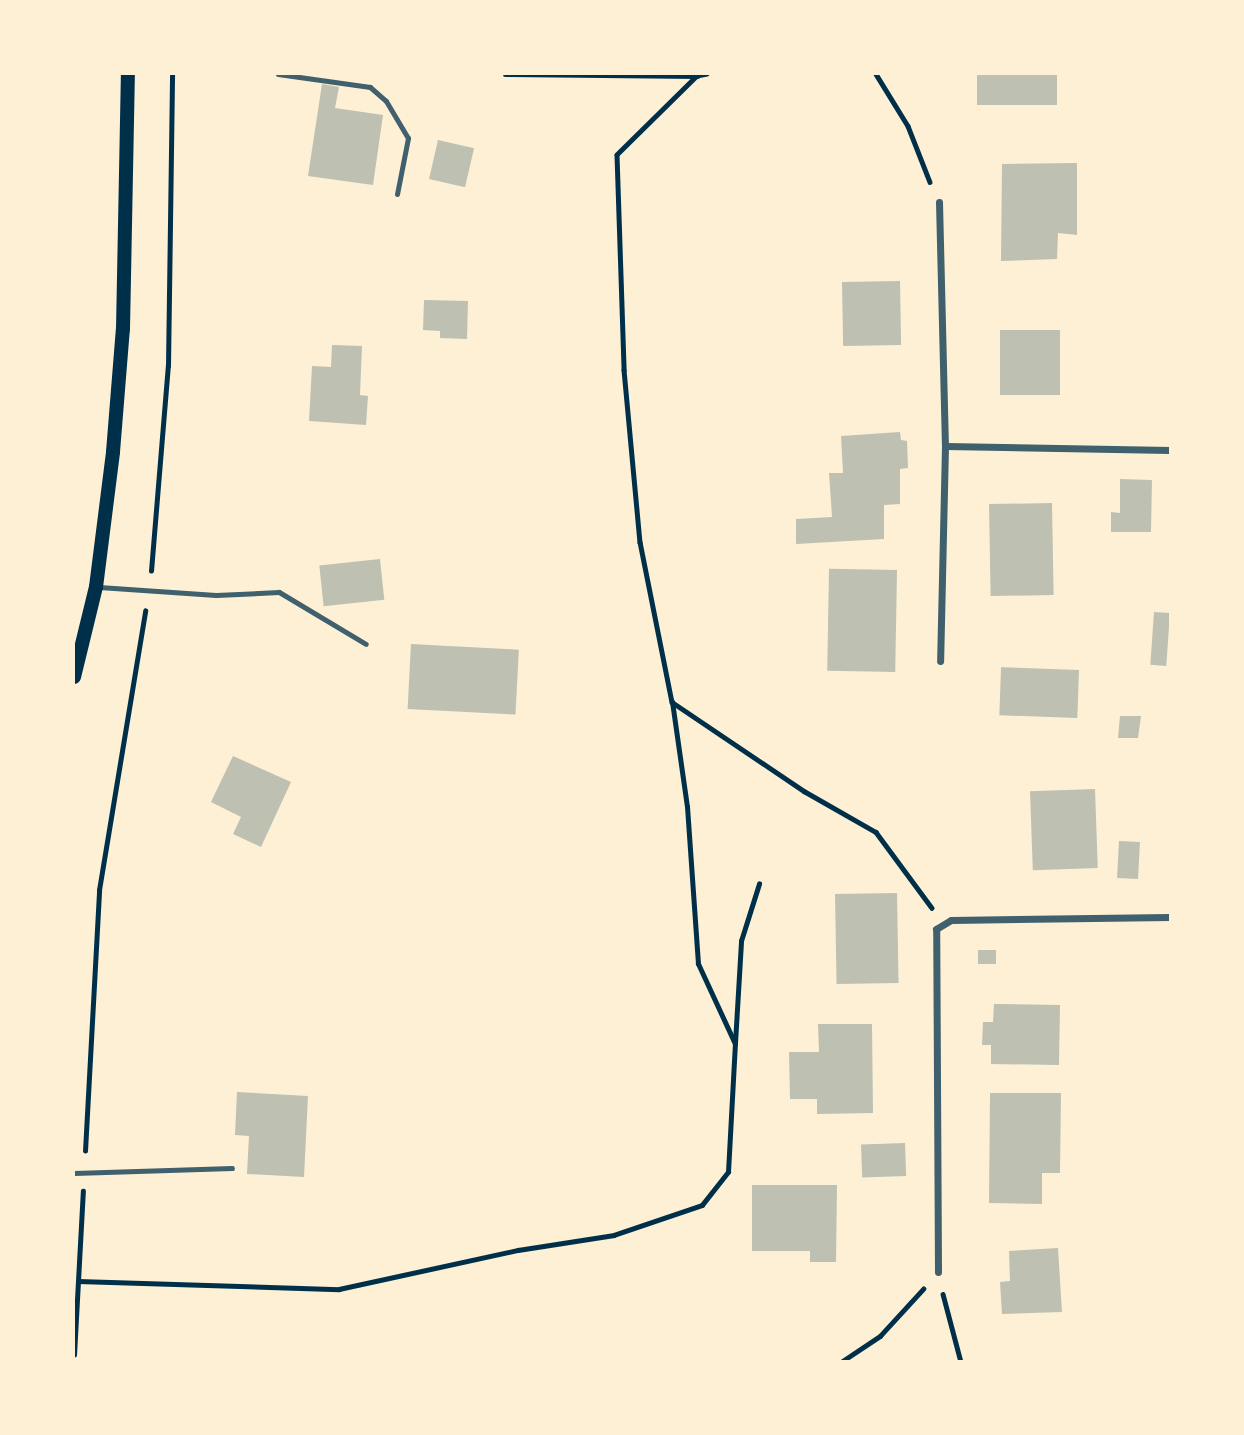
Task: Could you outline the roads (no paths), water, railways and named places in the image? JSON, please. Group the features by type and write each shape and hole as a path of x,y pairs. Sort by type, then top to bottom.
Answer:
{"main road":[{"path":"74,677 96,587 123,329 128,74"}],"street":[{"path":"939,202 945,446 940,661"},
{"path":"945,446 1171,450"},
{"path":"938,1272 933,938 942,922 1171,917"}],"lane":[{"path":"278,74 370,87 386,101 408,138 397,194"},
{"path":"96,587 216,595 279,592 366,644"},
{"path":"74,1173 232,1168"}]}
